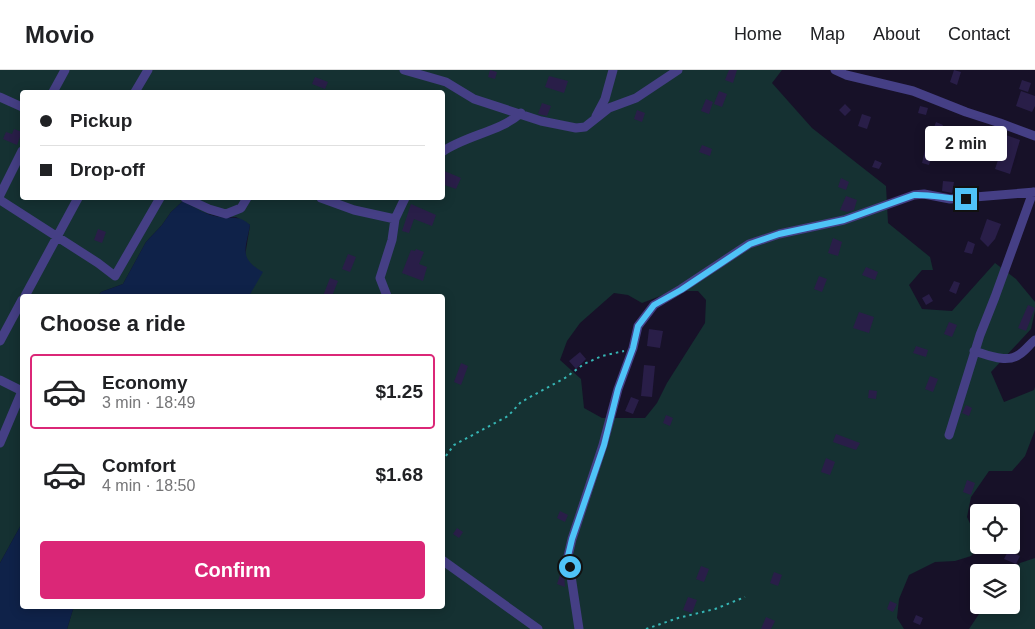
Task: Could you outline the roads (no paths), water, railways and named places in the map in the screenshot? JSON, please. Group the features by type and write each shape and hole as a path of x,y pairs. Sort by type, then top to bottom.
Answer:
{"street":[{"path":"54,90 65,70"},
{"path":"136,90 148,70"},
{"path":"404,70 446,82 474,99 541,121 576,128 585,127 609,108 636,98 678,70"},
{"path":"595,118 605,99 612,70"},
{"path":"835,70 846,75 913,91 1035,136"},
{"path":"0,97 20,106"},
{"path":"445,150 472,136 513,120 521,113"},
{"path":"0,195 20,155"},
{"path":"578,629 568,556 604,445 618,389 633,348 638,326 654,305 681,290 750,244 779,234 844,220 914,195 924,194 950,199 1034,192 974,351 949,435"},
{"path":"0,200 115,276 159,200"},
{"path":"26,294 77,200"},
{"path":"190,200 226,214 242,208 247,200"},
{"path":"326,200 354,210 395,219"},
{"path":"385,294 380,278 392,240 395,219 404,200"},
{"path":"0,341 20,304"},
{"path":"974,351 997,358 1008,358 1020,355 1035,340"},
{"path":"0,380 20,390"},
{"path":"0,443 20,396"},
{"path":"445,562 538,629"}],"water":[{"path":"183,201 210,215 239,219 250,225 246,247 247,257 255,267 263,272 250,294 100,294 123,284 146,242 171,212"},
{"path":"20,527 20,609 73,609 67,629 0,629 0,563"}]}
